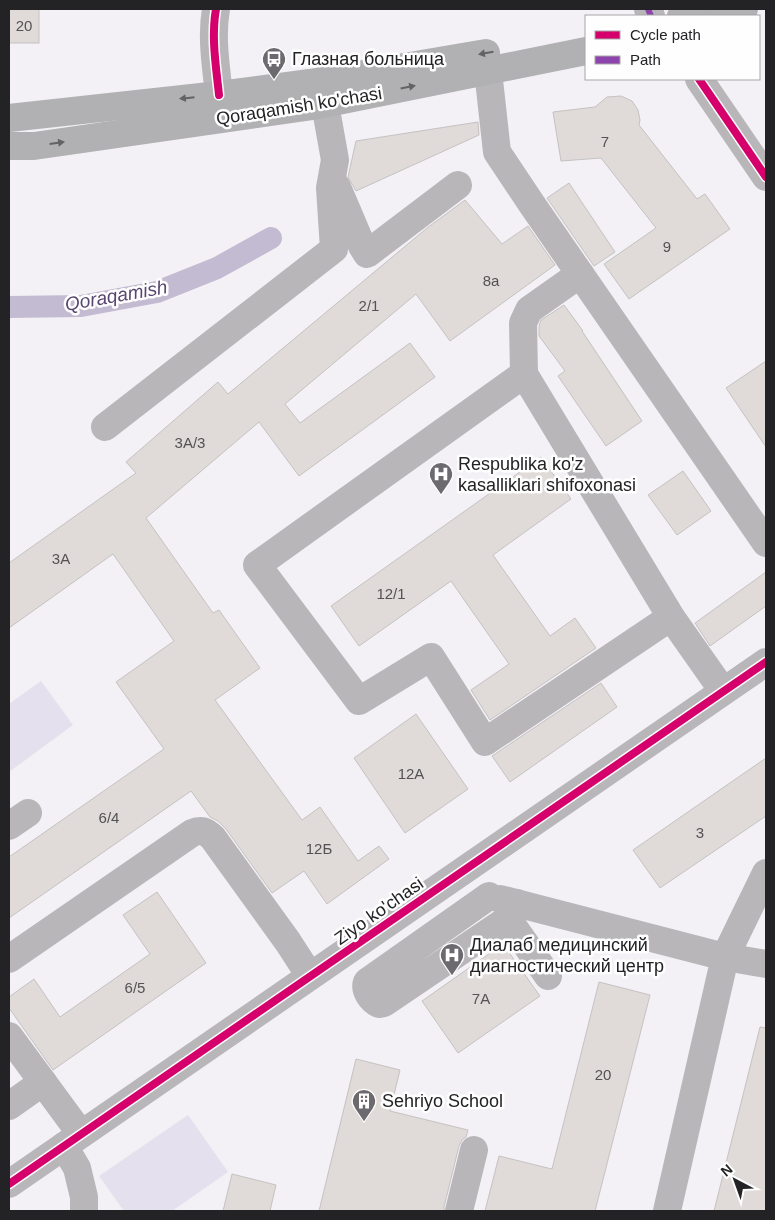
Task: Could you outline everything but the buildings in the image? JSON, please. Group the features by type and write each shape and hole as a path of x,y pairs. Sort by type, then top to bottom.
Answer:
{"main road":[{"path":"685,15 706,9"},
{"path":"727,15 744,9"},
{"name":"Qoraqamish ko'chasi","path":"9,146 34,146 318,93 585,37"},
{"name":"Qoraqamish ko'chasi","path":"9,118 227,94 318,93 488,72 585,52"}],"street":[{"path":"216,9 213,23 215,53 227,94"},
{"path":"488,72 498,152 766,543"},
{"path":"700,80 762,163"},
{"path":"106,427 334,249 330,188 335,160 318,93"},
{"path":"333,177 367,254 458,184"},
{"path":"580,274 529,310 522,323 524,374 671,617 723,691"},
{"path":"524,374 257,565 359,701 431,657 485,742 671,617"},
{"name":"Ziyo ko'chasi","path":"9,1184 766,662"},
{"path":"9,959 199,830 207,832 213,838 288,942 310,976"},
{"path":"667,1211 725,957 766,873"},
{"path":"454,877 476,892 490,896 512,911 725,957 766,964"},
{"path":"490,896 367,982 366,990 375,1002 379,1004 384,1003 512,911"},
{"path":"512,911 548,976"},
{"path":"9,1036 43,1082 73,1140 84,1197 84,1211"},
{"path":"9,1106 43,1082"},
{"path":"459,1211 474,1150"}],"shaded area":[{"path":"41,681 73,725 9,772 9,704"},
{"path":"188,1115 228,1172 172,1211 124,1211 99,1176"}],"waterway":[{"name":"Qoraqamish","path":"9,307 81,306 157,292 217,268 271,238"}],"marked path":[{"path":"648,9 651,15"}],"cycle path":[{"path":"216,9 214,41 219,95"},
{"path":"700,80 766,177"},
{"path":"9,1184 766,662"}],"place":[{"name":"Глазная больница","path":"274,80"},
{"name":"Respublika ko'z kasalliklari shifoxonasi","path":"441,495"},
{"name":"Диалаб медицинский диагностический центр","path":"452,976"},
{"name":"Sehriyo School","path":"364,1122"}]}
